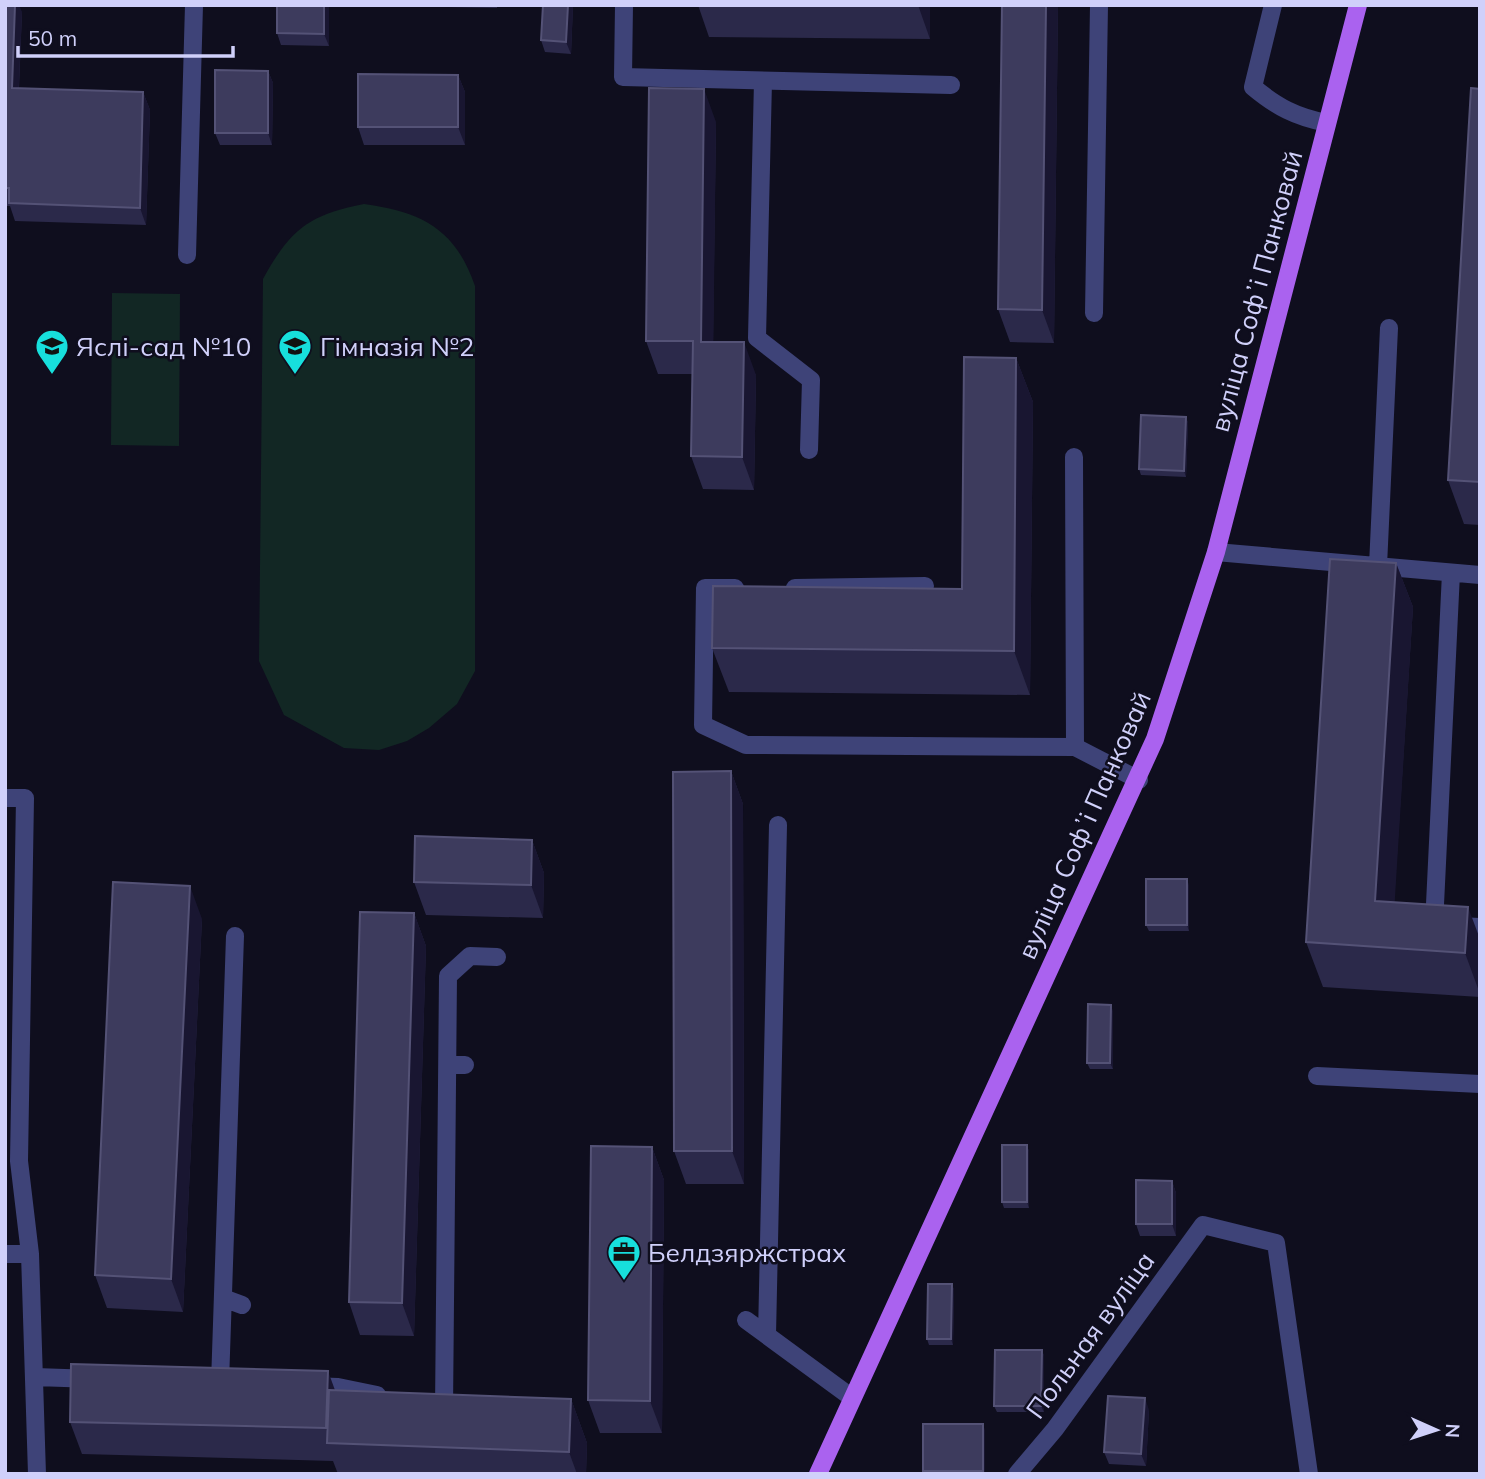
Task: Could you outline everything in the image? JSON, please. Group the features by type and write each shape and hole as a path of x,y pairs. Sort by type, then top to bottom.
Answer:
{"main road":[{"name":"вуліца Софʼі Панковай","path":"818,1474 851,1397 1139,780 1155,739 1216,552 1358,5"}],"street":[{"path":"187,255 194,5"},
{"path":"624,5 623,77 951,85"},
{"path":"1094,313 1099,5"},
{"path":"1273,5 1253,87 1275,106 1298,118 1328,123"},
{"path":"763,81 757,338 811,380 809,450"},
{"path":"1378,566 1389,328"},
{"path":"1074,457 1075,747"},
{"path":"1216,552 1480,575"},
{"path":"1451,573 1434,925 1480,927"},
{"path":"774,588 925,586"},
{"path":"747,588 705,588 703,724 714,730 746,745 1075,747 1139,780"},
{"path":"5,798 25,798 12,1161 30,1254 37,1474"},
{"path":"766,1335 778,825"},
{"path":"219,1383 235,936"},
{"path":"418,1404 450,1410 457,1065 449,976 470,956 497,957"},
{"path":"1317,1076 1480,1084"},
{"name":"Польная вуліца","path":"1017,1474 1055,1429 1203,1225 1276,1243 1310,1474"},
{"path":"5,1254 30,1254"},
{"path":"223,1297 242,1305"},
{"path":"746,1320 851,1397"},
{"path":"35,1377 111,1379"},
{"path":"299,1386 338,1387 391,1398"}],"green space":[{"path":"364,204 403,212 433,226 457,250 475,286 475,671 457,704 429,728 407,741 379,750 344,748 284,715 259,661 263,279 282,248 303,227 328,213"},
{"path":"112,293 180,294 179,446 111,445"}],"building":[{"path":"5,5 15,5 12,88 143,92 140,208 9,203 9,188 5,188"},
{"path":"277,5 324,5 324,34 277,33"},
{"path":"543,5 568,5 566,42 541,40"},
{"path":"848,5 918,5 918,6"},
{"path":"1002,5 1046,5 1042,310 998,309"},
{"path":"215,70 268,71 268,133 215,133"},
{"path":"358,74 458,75 458,127 358,127"},
{"path":"649,88 704,89 701,342 744,342 742,457 691,456 693,341 646,341"},
{"path":"1471,88 1480,89 1480,482 1448,480"},
{"path":"964,357 1016,358 1014,651 712,648 713,586 962,589"},
{"path":"1141,415 1186,417 1184,471 1139,469"},
{"path":"1330,559 1396,563 1375,901 1468,907 1465,953 1306,942"},
{"path":"731,771 732,1151 674,1151 673,772"},
{"path":"415,836 532,840 531,885 414,882"},
{"path":"1146,879 1187,879 1187,925 1146,925"},
{"path":"113,882 190,886 171,1279 95,1275"},
{"path":"360,912 414,913 402,1303 349,1302"},
{"path":"1088,1004 1111,1005 1110,1063 1087,1063"},
{"path":"1002,1145 1027,1145 1027,1202 1002,1202"},
{"path":"591,1146 652,1147 650,1401 588,1400"},
{"path":"1136,1180 1172,1181 1172,1224 1136,1224"},
{"path":"928,1284 952,1284 951,1339 927,1339"},
{"path":"995,1350 1042,1350 1041,1406 994,1406"},
{"path":"71,1364 328,1371 326,1428 70,1422"},
{"path":"329,1390 571,1399 569,1452 327,1443"},
{"path":"1108,1396 1145,1398 1141,1454 1104,1452"},
{"path":"923,1424 983,1424 983,1471 923,1471"}],"place":[{"name":"Яслі-сад №10","path":"52,376"},
{"name":"Гімназія №2","path":"295,376"},
{"name":"Белдзяржстрах","path":"624,1282"}]}
